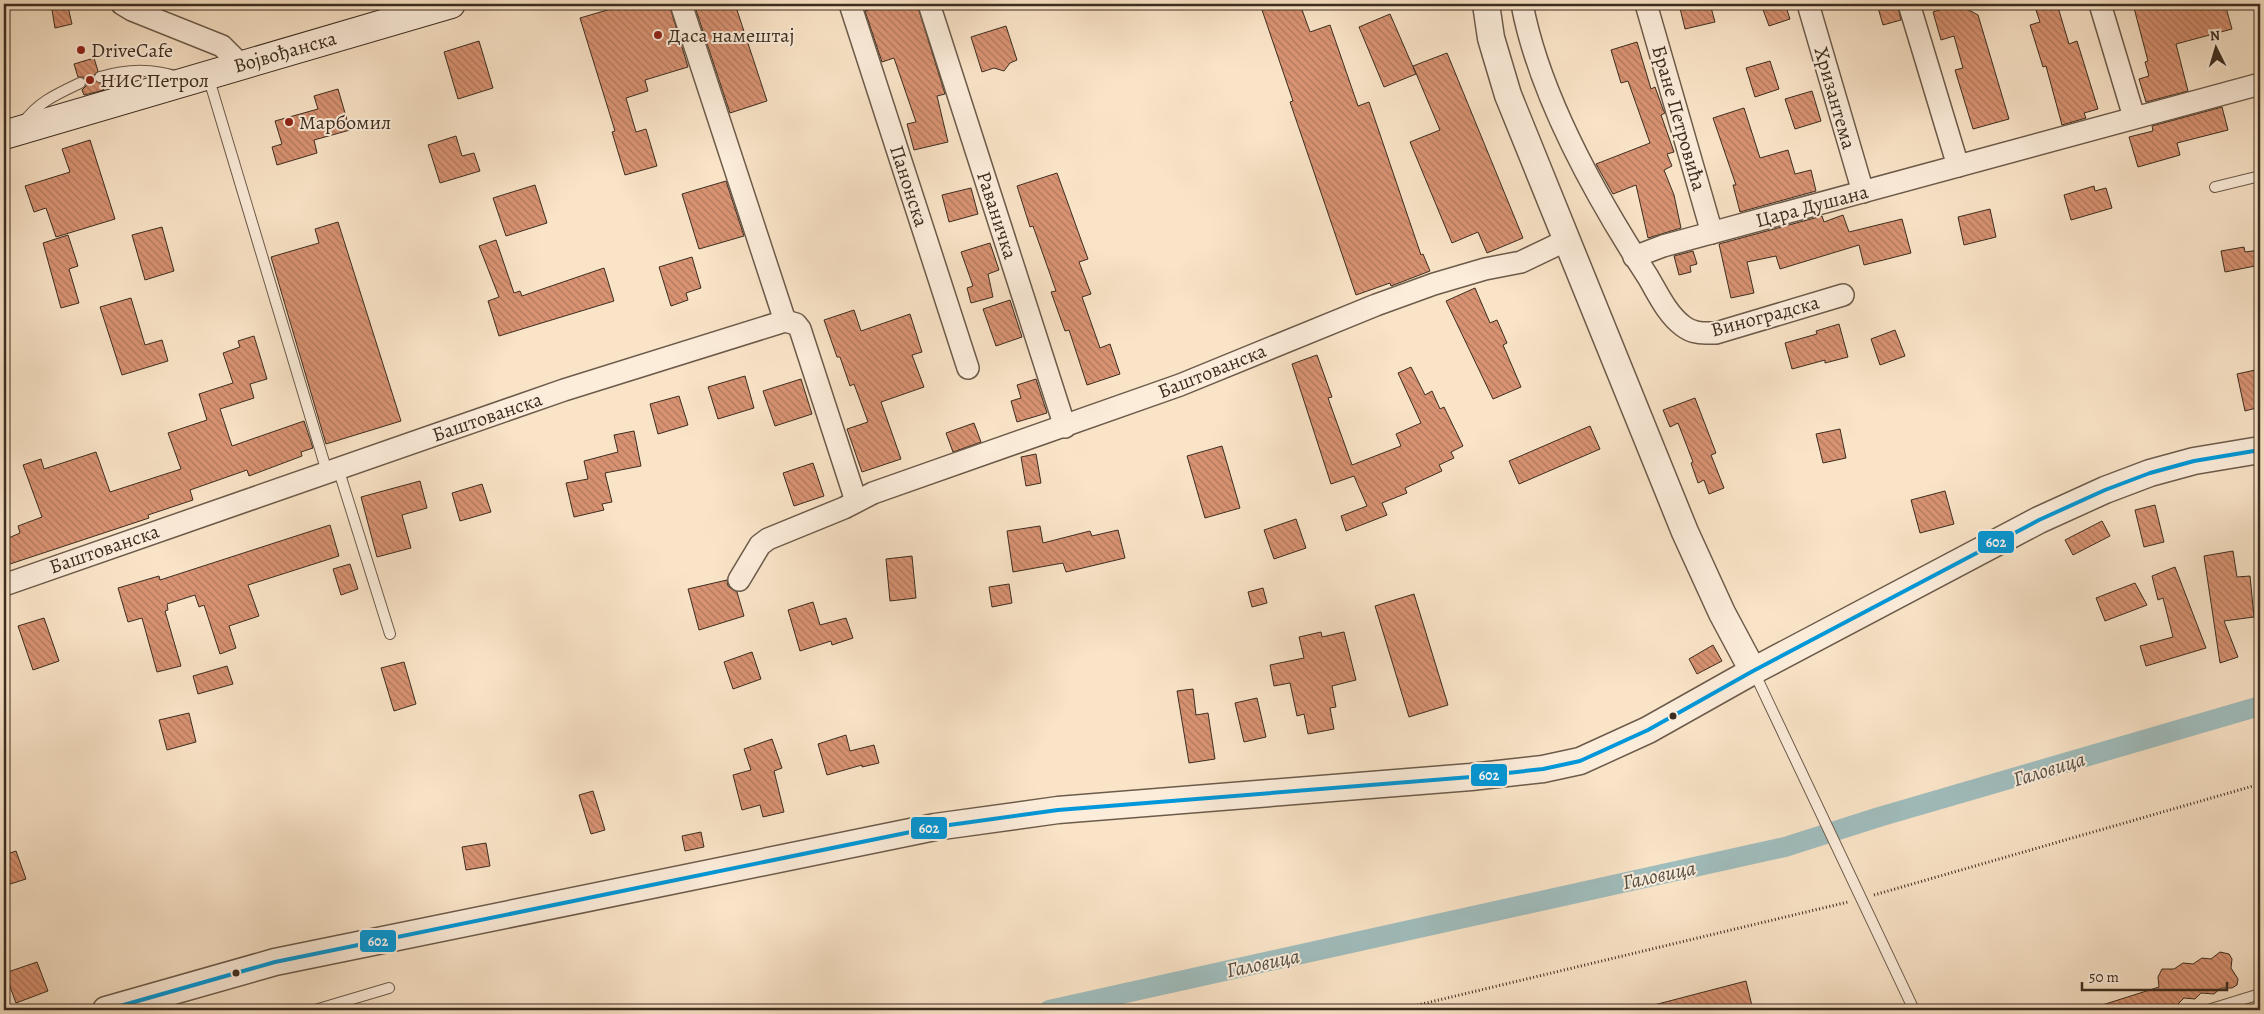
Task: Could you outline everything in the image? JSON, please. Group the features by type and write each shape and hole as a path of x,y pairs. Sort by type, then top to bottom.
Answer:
{"main road":[{"name":"Војвођанска","path":"10,134 198,77 451,4"}],"street":[{"path":"122,4 132,10 222,46 241,65"},
{"path":"681,4 784,321 796,324 800,329 856,501"},
{"name":"Панонска","path":"850,4 968,368"},
{"name":"Раваничка","path":"929,4 1065,427"},
{"path":"1486,4 1491,38 1501,75 1563,243 1685,532 1722,613 1753,671"},
{"path":"1522,4 1532,45 1556,107 1591,181 1634,257"},
{"name":"Бране Петровића","path":"1646,4 1712,233"},
{"name":"Хризантема","path":"1808,4 1862,192"},
{"path":"1909,4 1958,166"},
{"path":"2100,4 2134,117"},
{"name":"Цара Душана","path":"1634,257 1663,246 2260,84"},
{"name":"Баштованска","path":"739,580 760,545 768,539 844,508 856,501 940,468 1065,427 1180,385 1392,299 1467,274 1536,256 1563,243"},
{"name":"Виноградска","path":"1634,257 1674,318 1683,326 1698,333 1716,333 1843,295"},
{"name":"Баштованска","path":"4,585 564,390 784,321"},
{"path":"106,1010 136,1005 275,962 809,852 976,821 1144,802 1543,770 1580,761 1602,752 2030,525 2105,490 2159,470 2194,461 2260,450"}],"lane":[{"path":"100,77 129,71 146,70 198,77 390,634"},
{"path":"10,134 47,98 80,83"},
{"path":"2215,187 2260,176"},
{"path":"1753,671 1914,1010"},
{"path":"315,1010 389,988"},
{"path":"2208,1010 2260,994"}],"path":[{"path":"1397,1010 1860,898 2260,784"}],"building":[{"path":"628,4 669,4 688,67 645,80 648,91 626,98 636,132 646,129 657,166 625,175 612,132 615,131 580,18"},
{"path":"694,4 735,4 767,101 730,113"},
{"path":"887,4 917,4 945,94 937,96 948,142 914,150 907,124 916,122 894,58 882,62 865,11"},
{"path":"1260,4 1295,4 1297,7 1301,7 1310,32 1330,25 1358,106 1369,102 1421,255 1423,254 1430,271 1391,286 1390,283 1356,295 1290,102 1293,101"},
{"path":"1679,4 1710,4 1715,22 1685,29"},
{"path":"1761,4 1785,4 1790,19 1769,26"},
{"path":"1877,4 1897,4 1901,20 1883,25"},
{"path":"1958,4 1978,15 2009,119 1973,129 1955,70 1963,68 1954,36 1941,40 1933,12"},
{"path":"2034,4 2057,4 2069,44 2077,41 2098,109 2084,113 2086,118 2062,125 2046,66 2043,67 2030,25 2040,22"},
{"path":"2150,4 2225,4 2232,29 2176,44 2188,91 2146,102 2139,79 2149,76 2145,62 2148,61 2134,8"},
{"path":"68,7 72,24 55,28 52,10"},
{"path":"1390,14 1416,74 1384,87 1359,27"},
{"path":"1006,26 1017,60 1010,63 1004,71 994,68 982,72 971,37"},
{"path":"479,41 493,88 458,99 444,52"},
{"path":"1637,42 1651,89 1655,87 1665,113 1661,115 1674,152 1667,154 1672,166 1664,170 1674,195 1681,228 1648,238 1636,185 1613,194 1596,164 1650,143 1628,81 1621,83 1611,50"},
{"path":"1447,53 1523,238 1487,253 1478,232 1452,243 1410,142 1440,130 1413,66"},
{"name":"НИС Петрол","path":"94,58 98,71 94,75 94,79 102,84 104,90 84,95 82,90 86,86 86,81 83,77 78,77 74,64"},
{"path":"1770,61 1779,89 1755,97 1746,68"},
{"path":"338,89 350,130 314,140 317,153 277,165 272,147 282,144 275,121 318,109 314,96"},
{"path":"1812,91 1821,121 1795,129 1785,99"},
{"path":"2222,107 2228,130 2177,143 2180,155 2138,167 2129,137 2153,131 2152,126"},
{"path":"1744,108 1760,158 1788,150 1795,174 1811,170 1816,191 1740,212 1733,185 1736,185 1713,118"},
{"path":"456,136 462,156 474,153 480,171 440,183 428,145"},
{"path":"90,140 115,219 56,237 46,208 34,212 25,186 70,172 62,149"},
{"path":"1057,173 1088,259 1079,262 1091,294 1082,297 1100,348 1110,344 1120,374 1087,385 1069,330 1065,331 1051,292 1056,291 1033,226 1030,227 1017,186"},
{"path":"726,181 744,236 699,249 682,194"},
{"path":"535,185 547,223 506,236 493,198"},
{"path":"2094,186 2095,191 2106,188 2112,208 2071,220 2064,195"},
{"path":"971,188 978,214 949,222 942,195"},
{"path":"1990,209 1996,237 1964,245 1958,217"},
{"path":"1843,215 1849,232 1902,219 1911,253 1864,265 1859,245 1780,269 1776,256 1747,262 1754,293 1731,298 1719,244 1822,216 1824,222"},
{"path":"338,222 401,421 326,444 271,257 319,243 315,229"},
{"path":"162,227 174,271 145,280 132,235"},
{"path":"68,235 78,266 69,269 79,303 61,308 43,243"},
{"path":"496,240 514,293 520,291 522,296 604,268 614,301 499,336 488,301 499,297 479,246"},
{"path":"990,243 999,270 988,274 993,297 971,303 967,288 973,286 961,252"},
{"path":"2244,247 2245,252 2260,250 2260,265 2225,272 2221,251"},
{"path":"1693,251 1697,264 1690,266 1691,272 1679,275 1674,256"},
{"path":"692,257 701,288 686,293 688,300 671,306 659,267"},
{"path":"1475,288 1490,323 1497,320 1507,343 1503,345 1521,387 1493,399 1446,301"},
{"path":"131,298 145,345 162,340 168,361 122,375 100,307"},
{"path":"1010,300 1022,337 996,346 983,309"},
{"path":"854,310 861,331 910,314 922,352 912,355 924,387 881,402 901,459 862,472 847,429 868,422 854,384 850,386 840,357 837,357 824,320"},
{"path":"1839,324 1848,357 1825,363 1825,360 1792,369 1785,343 1817,334 1816,331"},
{"path":"1895,330 1905,356 1880,365 1871,339"},
{"path":"254,336 267,379 250,384 254,398 220,409 232,446 304,421 313,448 301,452 302,456 249,476 247,470 190,490 193,500 148,515 149,518 4,566 4,540 20,533 18,526 42,517 23,465 41,459 44,469 96,452 110,492 181,469 168,433 207,420 199,394 233,383 223,353 240,347 238,341"},
{"path":"1317,355 1332,397 1328,398 1352,465 1401,446 1396,434 1421,423 1398,373 1411,367 1425,395 1432,391 1440,409 1444,407 1463,446 1451,452 1454,458 1439,465 1442,471 1405,488 1407,493 1382,503 1387,515 1346,531 1341,516 1367,506 1354,476 1331,484 1292,364"},
{"path":"2260,369 2260,407 2245,411 2237,374"},
{"path":"745,376 754,408 718,419 708,387"},
{"path":"801,379 812,414 775,426 763,391"},
{"path":"1036,379 1047,413 1017,422 1011,401 1021,398 1017,385"},
{"path":"679,396 688,425 658,434 650,404"},
{"path":"1695,398 1716,453 1711,455 1724,488 1709,494 1704,480 1698,483 1691,463 1693,462 1678,423 1670,427 1663,410"},
{"path":"974,423 981,442 953,452 946,433"},
{"path":"1590,426 1600,449 1519,484 1509,461"},
{"path":"1840,429 1846,458 1823,463 1816,434"},
{"path":"634,431 641,466 605,473 612,502 602,504 604,510 574,517 566,483 588,479 584,461 618,452 614,435"},
{"path":"1222,446 1240,508 1205,518 1187,456"},
{"path":"1036,454 1041,483 1026,486 1021,457"},
{"path":"813,463 824,496 794,506 783,473"},
{"path":"420,481 427,508 402,515 411,548 377,557 361,497"},
{"path":"482,484 491,512 460,521 452,493"},
{"path":"1945,491 1954,524 1920,533 1911,500"},
{"path":"2155,505 2164,542 2144,547 2135,510"},
{"path":"1296,519 1306,548 1274,559 1264,530"},
{"path":"2102,521 2110,536 2073,555 2065,540"},
{"path":"330,525 339,556 248,585 259,616 229,626 236,648 220,654 204,605 199,607 195,595 167,604 168,610 165,611 181,666 157,672 142,618 128,622 118,588 159,576 160,580"},
{"path":"1040,526 1043,543 1090,531 1092,536 1118,530 1125,558 1066,572 1063,563 1013,572 1007,531"},
{"path":"2233,551 2237,577 2250,576 2254,617 2224,621 2238,657 2220,663 2204,556"},
{"path":"912,556 916,598 890,601 886,559"},
{"path":"350,564 358,589 341,595 333,569"},
{"path":"2175,567 2206,648 2146,666 2140,646 2173,637 2163,598 2158,600 2152,576"},
{"path":"727,580 728,586 737,592 744,616 699,630 688,589"},
{"path":"2135,583 2147,605 2105,621 2096,598"},
{"path":"1009,584 1012,603 992,607 989,587"},
{"path":"1263,588 1267,603 1252,607 1248,592"},
{"path":"1414,594 1448,705 1409,717 1375,606"},
{"path":"813,602 820,625 846,618 853,638 832,645 831,641 800,651 788,610"},
{"path":"44,618 59,661 33,670 18,626"},
{"path":"1321,632 1322,637 1344,632 1356,680 1332,686 1336,707 1330,708 1334,729 1308,734 1304,714 1297,716 1290,683 1274,686 1270,665 1304,658 1299,637"},
{"path":"1713,645 1722,661 1697,674 1689,659"},
{"path":"752,652 761,679 733,689 724,662"},
{"path":"404,662 416,704 394,711 381,668"},
{"path":"227,666 233,684 198,694 193,676"},
{"path":"1193,689 1196,715 1208,713 1215,759 1189,763 1177,691"},
{"path":"1257,698 1266,737 1244,742 1235,703"},
{"path":"189,713 196,742 167,750 159,720"},
{"path":"846,735 850,751 874,745 879,763 862,767 862,765 827,775 818,744"},
{"path":"772,739 782,768 774,771 784,812 763,817 760,805 742,810 733,775 751,770 744,749"},
{"path":"593,791 605,830 591,834 579,795"},
{"path":"701,832 704,847 685,851 682,836"},
{"path":"486,843 490,866 466,870 462,847"},
{"path":"16,851 26,879 4,886 4,855"},
{"path":"2220,952 2229,954 2232,959 2231,968 2238,979 2237,985 2232,988 2221,988 2214,994 2201,993 2195,999 2184,998 2177,1005 2150,1010 2097,1010 2096,1007 2159,987 2158,977 2162,969 2174,969 2183,963 2193,964 2202,958 2211,959"},
{"path":"37,962 48,991 16,1003 5,973"},
{"path":"1746,981 1753,1010 1655,1010 1654,1005"}],"waterway":[{"name":"Галовица","path":"1049,1010 1785,847 1879,817 2260,706"}],"transit line":[{"name":"602","path":"106,1010 275,962 935,827 1058,810 1471,777 1543,769 1580,761 1648,730 1753,671 2039,520 2105,490 2150,473 2194,461 2260,450"}],"place":[{"name":"Даса намештај","path":"658,35"},
{"name":"DriveCafe","path":"81,50"},
{"name":"НИС Петрол","path":"90,80"},
{"name":"Марбомил","path":"289,122"}]}
